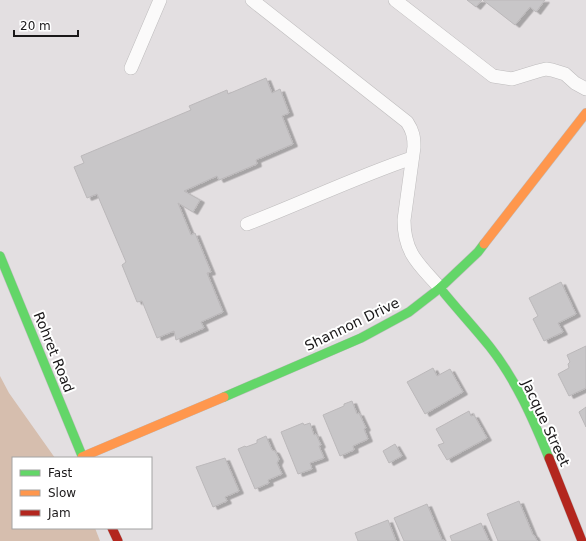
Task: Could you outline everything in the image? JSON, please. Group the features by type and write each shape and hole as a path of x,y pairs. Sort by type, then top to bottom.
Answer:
{"street":[{"name":"Shannon Drive","path":"83,457 362,338 409,312 440,288 478,252 586,113"},
{"name":"Rohret Road","path":"0,256 83,457"},
{"name":"Jacque Street","path":"440,288 490,348 514,385 536,426 582,541"},
{"path":"112,529 118,541"}],"lane":[{"path":"131,68 160,0"},
{"path":"252,0 407,122 414,136 414,147 404,220 406,243 414,258 440,288"},
{"path":"394,0 493,76 512,80 546,69 565,74 574,83 586,89"},
{"path":"247,224 284,210 379,169 412,158"}],"shaded area":[{"path":"0,376 9,393 54,457 12,457 12,529 95,529 100,541 0,541"}],"building":[{"path":"467,0 482,0 476,7"},
{"path":"483,0 545,0 536,12 530,7 515,25"},
{"path":"266,78 272,93 280,89 289,113 282,116 293,144 256,160 257,164 219,180 217,176 184,191 200,200 193,212 178,203 191,235 195,233 211,272 207,273 223,312 201,322 204,328 176,340 174,331 157,338 142,301 137,302 122,265 126,262 97,194 87,198 74,167 84,163 81,156 191,110 189,106 227,90 228,94"},
{"path":"561,282 576,314 558,323 563,332 544,341 533,319 538,316 529,298"},
{"path":"586,346 586,388 569,396 558,374 569,368 568,364 570,362 567,355"},
{"path":"433,368 437,376 450,369 463,392 425,414 407,382"},
{"path":"352,401 357,414 359,413 366,428 364,429 368,439 353,446 354,450 340,456 323,415"},
{"path":"586,407 586,427 579,412"},
{"path":"469,411 471,416 474,415 487,438 447,460 438,445 444,443 436,429"},
{"path":"303,423 304,425 310,423 314,435 316,434 321,445 319,446 324,458 310,463 312,469 298,474 281,432"},
{"path":"266,436 272,450 275,451 279,459 277,463 282,474 268,480 269,483 255,489 238,449 257,443 257,440"},
{"path":"395,444 402,456 389,463 383,451"},
{"path":"225,458 239,491 225,497 227,501 213,507 196,467"},
{"path":"519,501 537,541 498,541 487,514"},
{"path":"427,504 442,540 443,539 444,541 404,541 394,518"},
{"path":"388,520 396,541 358,541 355,533"},
{"path":"481,523 489,541 452,541 450,536"}],"traffic: fast":[{"path":"224,397 361,338 409,312 440,288 478,252 484,244"},
{"path":"0,256 83,457"},
{"path":"440,288 490,347 508,373 530,414 549,458"}],"traffic: slow":[{"path":"484,244 586,113"},
{"path":"82,457 224,397"}],"traffic: jam":[{"path":"549,458 582,541"},
{"path":"112,529 118,541"}]}
